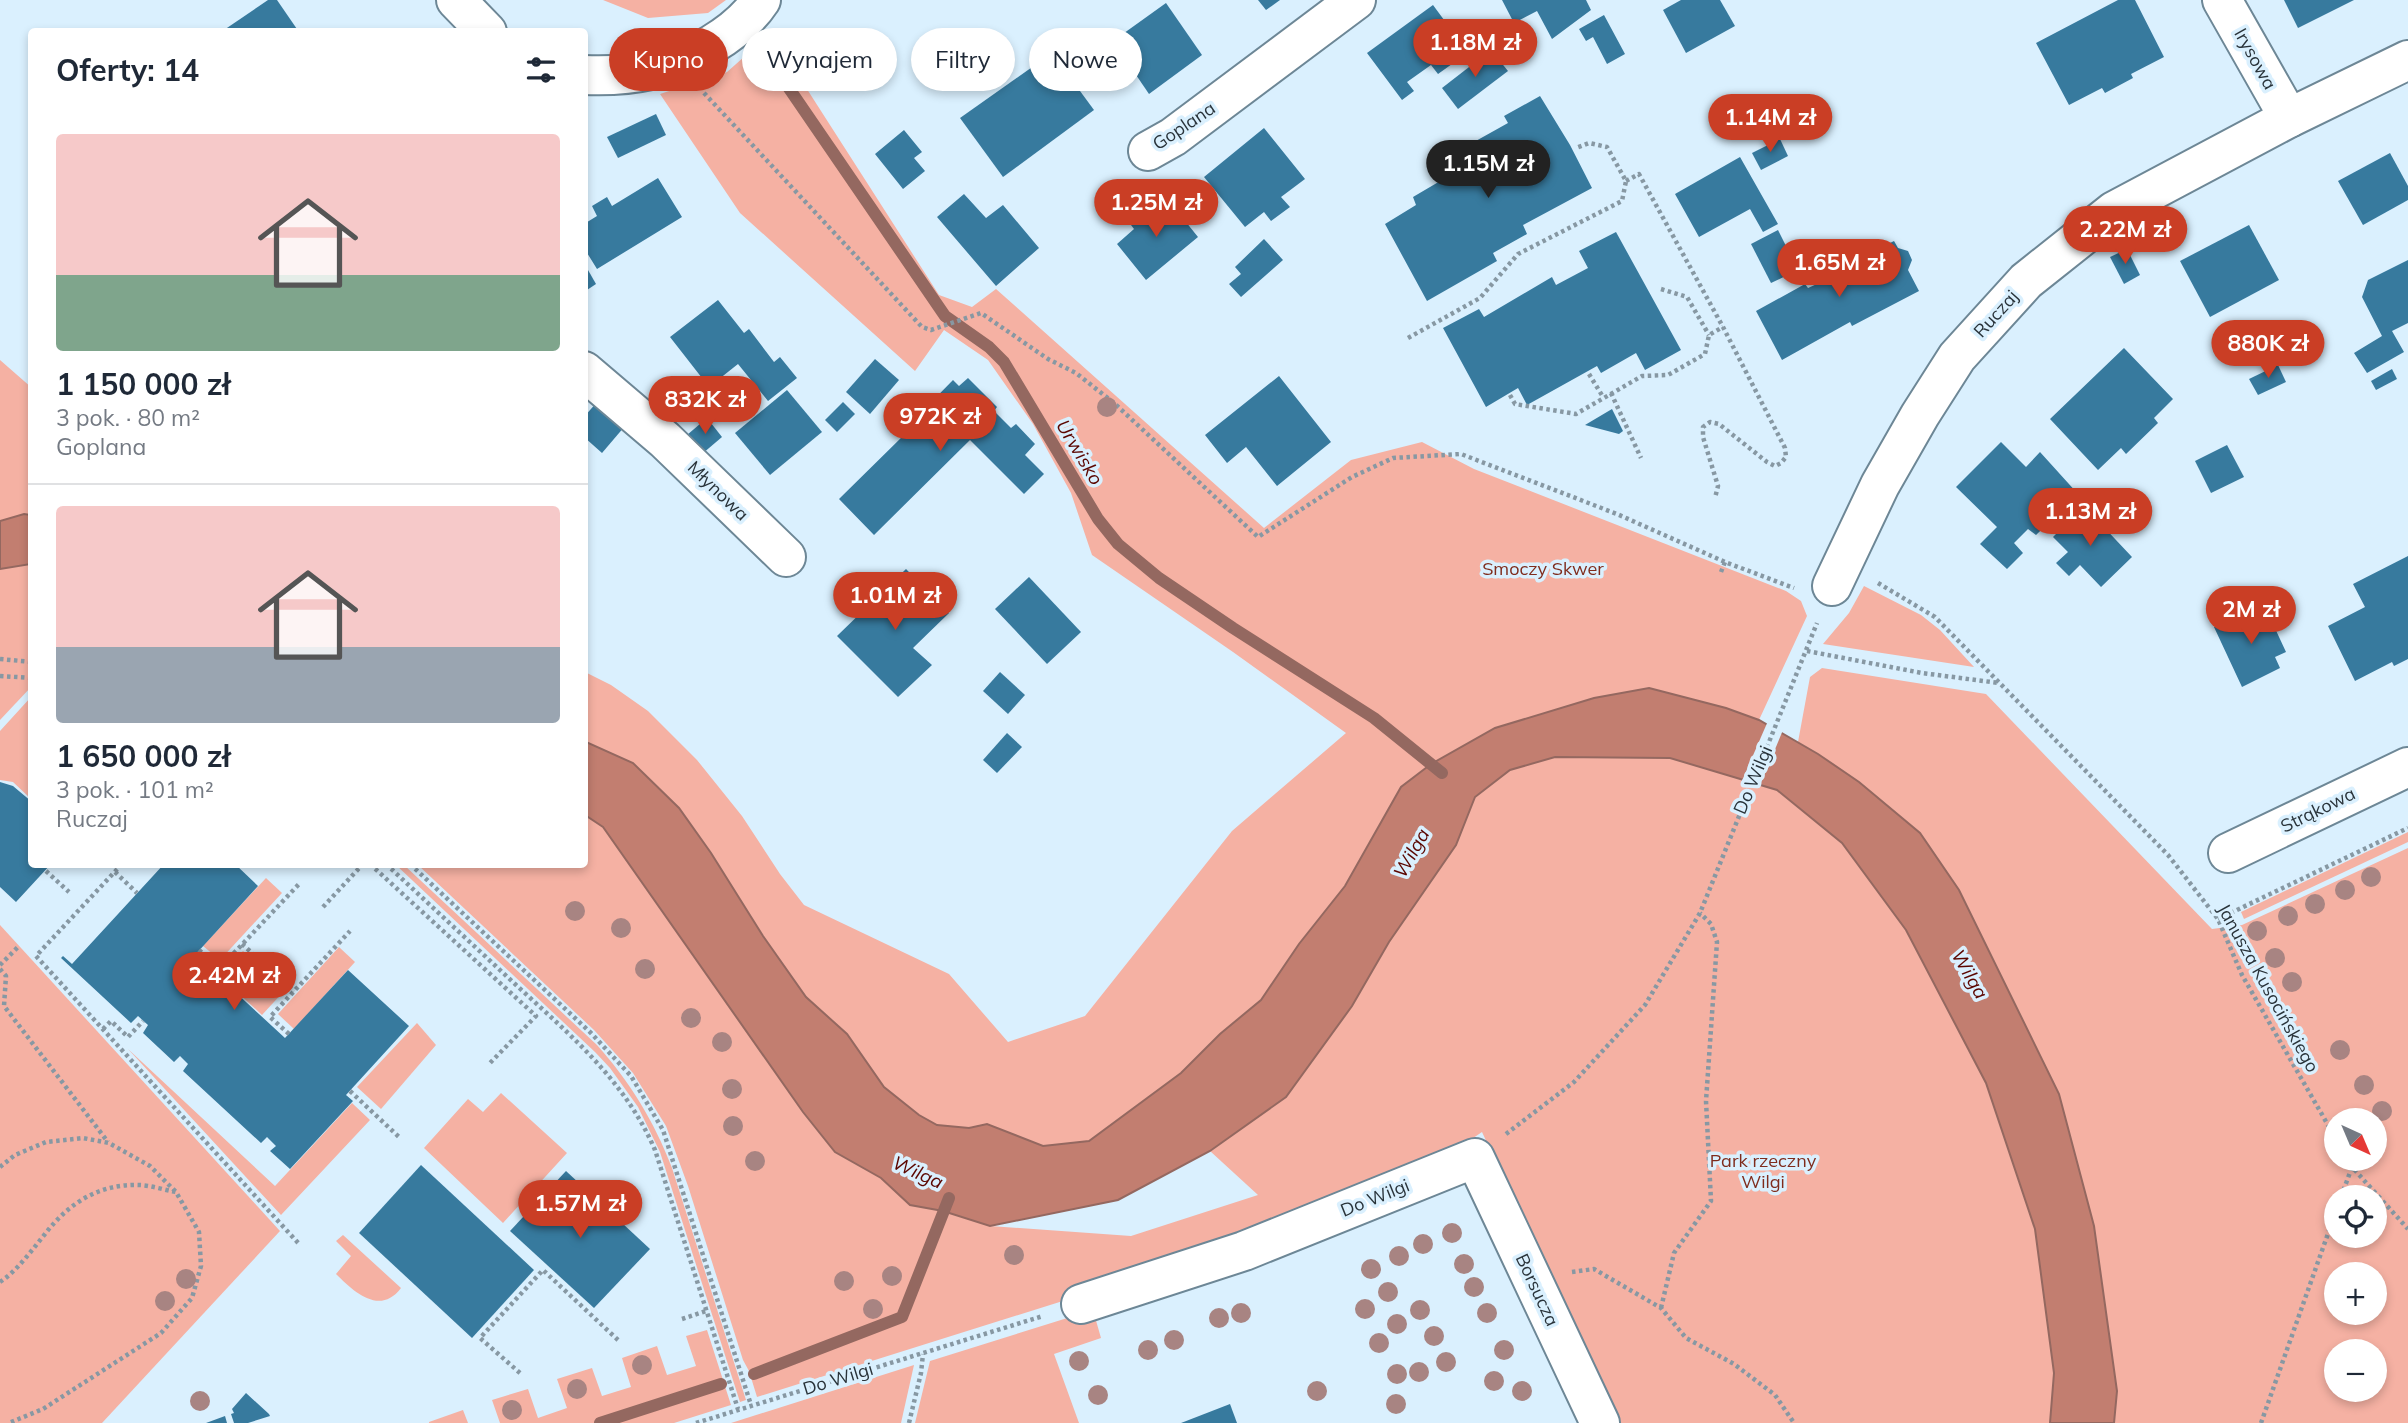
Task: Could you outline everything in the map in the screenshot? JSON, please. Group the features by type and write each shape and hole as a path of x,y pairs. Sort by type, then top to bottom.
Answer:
{"street":[{"path":"456,0 483,28"},
{"path":"728,32 740,24 761,0"},
{"name":"Goplana","path":"1148,151 1173,137 1356,0"},
{"name":"Irysowa","path":"2222,0 2289,118"},
{"name":"Ruczaj","path":"1826,581 1920,415 1957,357 2026,281 2114,211 2289,118 2408,60"},
{"path":"588,75 609,76"},
{"name":"Młynowa","path":"588,374 665,440 786,557"},
{"name":"Strąkowa","path":"2228,853 2408,767"},
{"name":"Borsucza","path":"1475,1158 1600,1423"},
{"name":"Do Wilgi","path":"1081,1304 1244,1251 1475,1158"}],"path":[{"name":"Janusza Kusocińskiego","path":"703,91 922,327 931,330 981,313 1048,359 1076,373 1114,403 1258,537 1352,477 1392,458 1461,454 1617,514 1726,562 1826,581 1864,575 1935,617 2168,855 2218,919 2242,975 2324,1118"},
{"path":"1408,338 1480,298 1518,254 1622,201 1626,181 1606,147 1589,143 1576,148"},
{"path":"1626,181 1639,174 1723,327 1785,448 1786,457 1775,466 1719,424 1710,422 1703,427 1703,437 1718,486 1715,498"},
{"path":"1510,396 1514,404 1576,414 1642,376 1668,375 1705,354 1709,335 1687,297 1661,289"},
{"path":"1709,335 1723,327"},
{"path":"1589,373 1603,397"},
{"path":"1611,393 1641,458"},
{"path":"1721,572 1726,562"},
{"path":"1807,651 1922,673 1999,683"},
{"path":"0,659 28,662"},
{"name":"Do Wilgi","path":"1475,1158 1574,1082 1646,1005 1700,913 1802,663"},
{"path":"0,676 28,678"},
{"path":"2218,919 2408,828"},
{"path":"118,868 36,956 300,1245"},
{"path":"323,907 359,868"},
{"path":"374,868 536,1016 489,1063"},
{"path":"390,868 580,1044 618,1085 655,1150 738,1409"},
{"path":"414,868 591,1033 631,1076 663,1129 751,1405"},
{"path":"46,871 69,892"},
{"path":"115,872 137,893"},
{"path":"199,950 219,969 299,884"},
{"path":"1661,1308 1674,1253 1711,1200 1706,1101 1717,942 1711,924 1700,913"},
{"path":"289,1034 270,1017 350,931"},
{"path":"242,944 293,991"},
{"path":"19,946 0,967 6,976 2,1008 109,1143"},
{"path":"103,1028 111,1021 128,1037 143,1021"},
{"path":"350,1091 399,1137"},
{"path":"0,1167 15,1155 46,1142 83,1138 109,1143 150,1166 176,1192 199,1232 201,1266 192,1298 161,1333 43,1409 9,1423"},
{"path":"2356,1171 2408,1229"},
{"path":"0,1282 12,1274 55,1221 78,1200 104,1189 139,1185 176,1192"},
{"path":"2261,1423 2324,1245"},
{"path":"1531,1278 1594,1269 1661,1308 1686,1338 1734,1364 1775,1395 1794,1423"},
{"path":"520,1373 480,1338 543,1270 618,1340"},
{"name":"Do Wilgi","path":"696,1423 1081,1304"},
{"path":"682,1319 706,1311"},
{"path":"908,1423 923,1354"}],"green space":[{"path":"603,0 726,0 708,13 648,18"},
{"name":"Smoczy Skwer","path":"742,59 742,91 808,91 939,295 972,307 996,289 1264,528 1351,460 1422,442 1474,469 1786,591 1801,601 1807,616 1759,720 1726,708 1649,688 1594,698 1495,728 1431,764 1401,787 1345,886 1299,944 1261,1000 1220,1034 1181,1073 1089,1141 1043,1146 987,1124 969,1128 937,1125 919,1115 884,1087 847,1034 806,997 679,808 633,764 588,742 588,674 611,685 648,711 697,760 742,816 804,905 949,974 1008,1042 1085,1016 1232,831 1346,733 1092,555 1071,493 1033,424 988,360 944,330 915,371 740,213 660,94 669,91 728,91 728,71"},
{"path":"0,360 28,384 28,515 0,521"},
{"path":"28,564 28,690 0,720 0,569"},
{"path":"1864,586 1921,615 1940,630 1974,667 1823,644 1849,613"},
{"path":"1822,668 1986,694 2212,929 2242,925 2408,848 2408,1423 2114,1423 2117,1391 2094,1226 2059,1094 1959,890 1920,834 1818,754 1798,742 1810,677"},
{"path":"28,700 28,796 13,782 0,780 0,731"},
{"name":"Park rzeczny Wilgi","path":"1555,757 1670,758 1777,790 1842,843 1906,930 1986,1083 2035,1229 2054,1373 2050,1423 1617,1423 1482,1132 1451,1153 1244,1244 757,1397 666,1126 633,1073 594,1030 421,868 588,868 588,817 603,827 803,1112 836,1152 881,1178 910,1205 943,1211 990,1226 1131,1236 1258,1195 1210,1151 1286,1097 1352,1006 1389,942 1456,845 1475,797 1510,770"},
{"path":"2408,832 2408,842 2244,919 2241,912"},
{"path":"399,868 407,868 597,1045 630,1088 649,1118 672,1168 746,1400 740,1402 660,1152 638,1107 595,1052"},
{"path":"266,878 282,893 220,960 203,946"},
{"path":"0,925 280,1231 102,1423 0,1423"},
{"path":"339,947 355,962 294,1029 278,1014"},
{"path":"243,951 285,990 262,1015 220,976"},
{"path":"417,1023 436,1045 381,1109 357,1087"},
{"path":"128,1049 275,1186 352,1103 370,1120 281,1215"},
{"path":"501,1093 567,1153 503,1223 424,1148 468,1099 483,1112"},
{"path":"343,1235 401,1288 393,1296 376,1301 367,1298 336,1274 351,1256 336,1241"},
{"path":"1093,1310 1101,1338 1054,1354 1079,1423 915,1423 930,1361"},
{"path":"707,1330 731,1405 674,1423 500,1423 492,1400 528,1389 538,1418 567,1408 557,1379 592,1368 602,1396 631,1387 622,1358 657,1346 667,1375 696,1366 686,1336"},
{"path":"914,1365 901,1423 731,1423"},
{"path":"463,1410 468,1423 429,1423 429,1422"}],"water":[{"path":"28,515 28,564 0,569 0,521"},
{"name":"Wilga","path":"1649,688 1726,708 1759,720 1818,754 1859,782 1920,833 1959,890 2059,1094 2094,1226 2117,1391 2114,1423 2050,1423 2054,1373 2035,1229 1986,1083 1906,930 1842,843 1777,790 1670,758 1555,757 1510,770 1475,797 1456,845 1389,942 1352,1006 1286,1097 1210,1151 1118,1200 990,1226 943,1211 910,1205 881,1178 835,1152 803,1112 603,827 588,817 588,743 633,763 679,808 806,997 847,1034 884,1087 919,1115 937,1125 969,1128 987,1124 1043,1146 1089,1141 1181,1073 1220,1034 1261,1000 1299,944 1345,886 1401,787 1431,764 1495,728 1594,698"}],"pier":[{"path":"1768,721 1783,730 1759,788 1741,783"}],"building":[{"path":"268,0 277,0 296,28 227,28"},
{"path":"1258,0 1280,0 1266,10"},
{"path":"1502,0 1586,0 1591,10 1552,39 1537,11 1514,23"},
{"path":"1681,0 1720,0 1735,26 1686,53 1663,10"},
{"path":"2118,0 2135,0 2164,57 2131,74 2133,78 2105,93 2102,88 2069,105 2036,43"},
{"path":"2284,0 2354,0 2298,28"},
{"path":"1166,3 1202,55 1149,94 1142,84 1142,28 1131,28"},
{"path":"1433,5 1461,43 1445,54 1452,64 1438,74 1431,65 1407,82 1414,91 1402,100 1367,53"},
{"path":"1604,15 1625,54 1607,64 1593,37 1586,41 1579,29"},
{"path":"1491,50 1508,71 1458,109 1442,88"},
{"path":"1029,69 1029,91 1080,91 1094,110 1003,177 960,118 998,91 1015,91 1015,79"},
{"path":"1540,96 1592,188 1523,225 1527,234 1493,253 1497,261 1427,301 1385,224 1416,205 1413,197 1447,177 1442,169 1478,150 1474,142 1508,123 1504,116"},
{"path":"656,114 666,135 618,158 607,137"},
{"path":"1264,128 1305,179 1281,197 1290,207 1271,221 1264,212 1245,227 1204,177"},
{"path":"904,130 922,152 914,158 925,171 903,189 875,154"},
{"path":"1780,139 1788,156 1761,170 1752,153"},
{"path":"2390,153 2408,186 2408,200 2363,225 2338,181"},
{"path":"1740,157 1778,224 1763,232 1750,209 1699,237 1675,194"},
{"path":"658,178 682,217 597,269 588,254 588,222 597,216 592,206 607,197 612,206"},
{"path":"964,194 986,218 1003,205 1039,248 996,286 937,217"},
{"path":"1169,201 1198,237 1146,280 1117,244 1134,229 1128,221 1143,209 1150,217"},
{"path":"2249,225 2279,280 2210,317 2180,261"},
{"path":"1778,230 1798,270 1771,283 1751,244"},
{"path":"1616,232 1681,350 1645,370 1636,353 1601,373 1597,366 1527,405 1518,388 1486,407 1443,328 1479,309 1484,317 1552,277 1556,285 1588,268 1579,251"},
{"path":"1264,239 1283,260 1241,297 1229,284 1241,274 1235,267"},
{"path":"1894,241 1898,248 1908,251 1912,260 1908,270 1919,291 1852,326 1850,322 1782,360 1756,311 1805,284 1808,288 1828,279 1826,275 1843,267 1841,261 1867,247 1870,253"},
{"path":"2127,249 2140,275 2124,284 2110,257"},
{"path":"2408,260 2408,323 2392,331 2404,352 2367,373 2354,353 2382,336 2362,297 2368,280"},
{"path":"588,270 596,284 588,289"},
{"path":"718,300 744,333 749,329 774,362 780,357 797,378 768,401 738,364 709,387 670,337"},
{"path":"2124,348 2173,399 2154,418 2158,423 2126,454 2121,448 2098,470 2050,419"},
{"path":"875,359 899,380 870,414 846,392"},
{"path":"2278,365 2286,382 2258,395 2249,379"},
{"path":"2392,369 2397,379 2376,390 2371,381"},
{"path":"1279,376 1331,442 1277,486 1246,447 1227,463 1205,435"},
{"path":"968,378 997,407 994,411 1011,428 1016,424 1035,444 1025,455 1044,474 1024,494 970,440 874,535 839,499 905,434 903,431 953,380 959,386"},
{"path":"787,390 822,432 770,475 735,433"},
{"path":"597,402 625,426 602,453 588,441 588,412"},
{"path":"843,402 855,414 837,432 825,420"},
{"path":"1612,409 1623,431 1619,434 1585,425"},
{"path":"707,418 722,437 702,454 687,435"},
{"path":"2001,442 2026,467 2040,452 2078,494 2036,535 2028,529 2014,543 2023,553 2007,569 1980,544 1997,527 1956,487"},
{"path":"2227,445 2244,477 2211,493 2195,461"},
{"path":"2084,506 2132,557 2101,587 2080,565 2069,576 2056,563 2068,552 2053,537"},
{"path":"2408,556 2408,659 2394,666 2392,662 2355,681 2328,626 2365,607 2353,584"},
{"path":"906,569 949,613 913,648 932,665 898,697 837,636"},
{"path":"1029,577 1081,632 1047,664 995,609"},
{"path":"2266,609 2286,652 2275,657 2280,668 2242,687 2214,627 2239,616 2242,621"},
{"path":"1000,672 1025,695 1008,714 983,691"},
{"path":"1007,733 1022,747 997,773 983,760"},
{"path":"0,782 13,786 28,799 28,868 47,868 16,902 0,887"},
{"path":"160,868 239,868 258,886 195,955 285,1038 348,970 409,1026 346,1095 353,1101 290,1169 270,1151 276,1146 267,1137 261,1143 183,1071 188,1064 180,1056 174,1062 143,1033 148,1025 138,1016 131,1023 61,958 63,956 72,964"},
{"path":"421,1165 534,1270 472,1338 359,1233"},
{"path":"566,1171 650,1249 594,1308 510,1231"},
{"path":"246,1393 270,1416 248,1423 234,1423 232,1409"},
{"path":"1230,1404 1237,1423 1181,1423"},
{"path":"225,1416 227,1423 206,1423"}],"waterway":[{"name":"Urwisko","path":"791,91 945,316 989,347 1004,362 1098,519 1118,544 1159,578 1374,718 1442,773"},
{"path":"754,1374 902,1317 949,1198"},
{"path":"600,1423 721,1384"}]}
